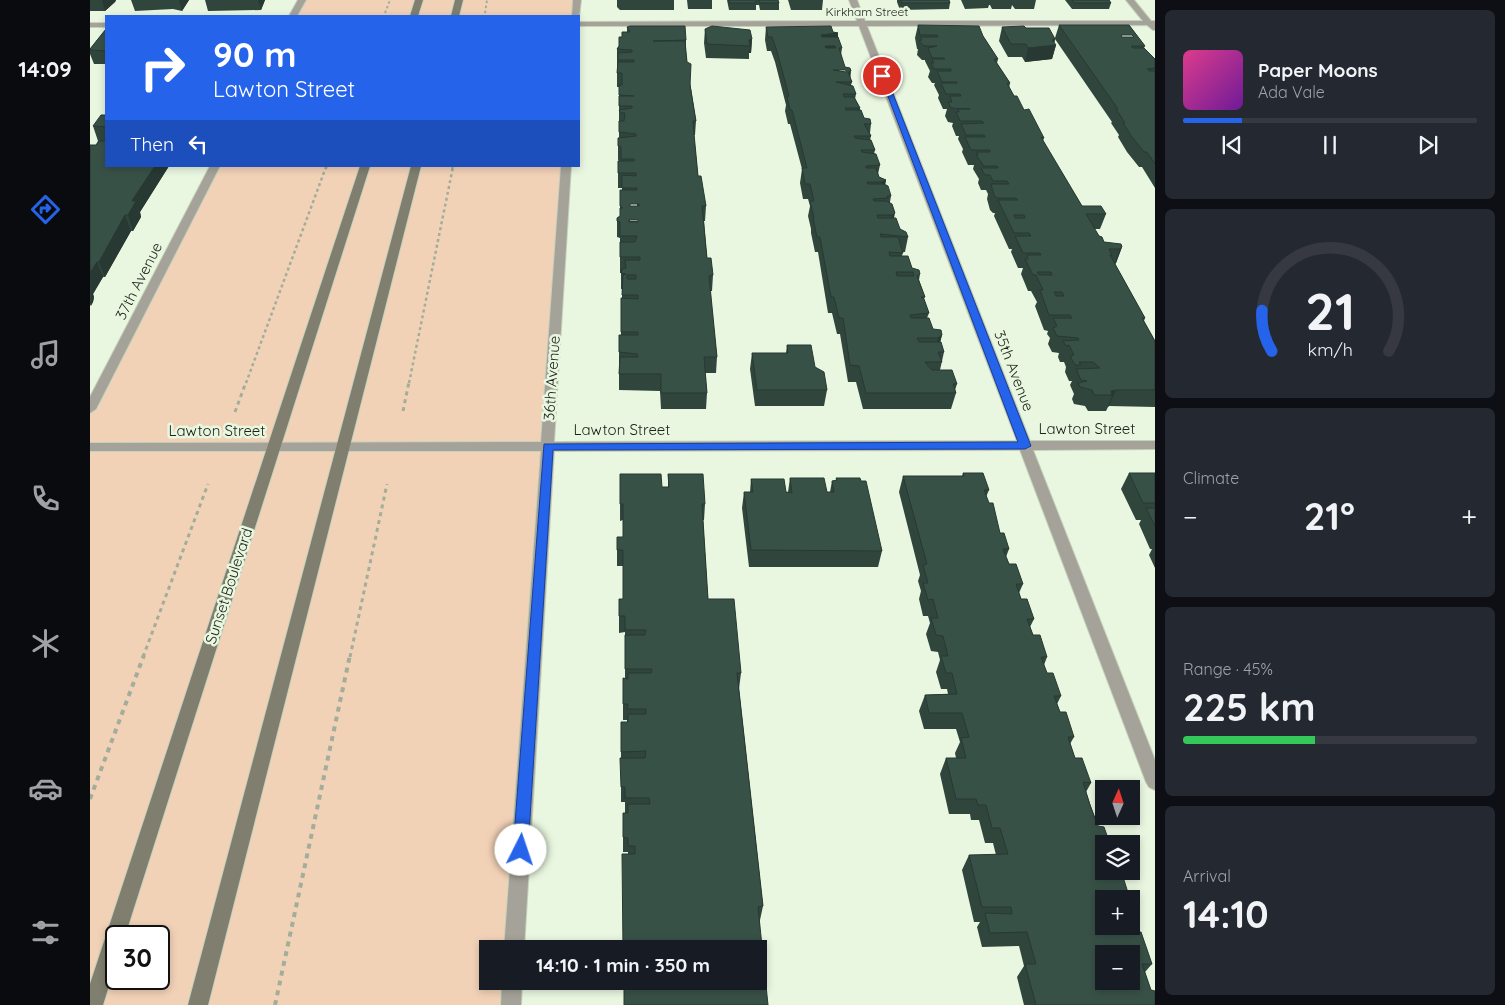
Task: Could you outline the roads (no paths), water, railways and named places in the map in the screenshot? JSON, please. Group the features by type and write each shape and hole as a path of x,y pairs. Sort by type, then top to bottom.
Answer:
{"main road":[{"path":"414,15 419,0"},
{"path":"455,15 459,0"},
{"name":"Sunset Boulevard","path":"93,1005 365,167"},
{"path":"198,1005 416,167"}],"street":[{"path":"294,15 302,0"},
{"path":"576,15 577,0"},
{"name":"35th Avenue","path":"853,0 1155,782"},
{"path":"1130,0 1152,23 1155,30"},
{"name":"Kirkham Street","path":"580,24 1152,23"},
{"path":"90,25 105,25"},
{"name":"37th Avenue","path":"90,409 214,167"},
{"name":"36th Avenue","path":"515,940 566,167"},
{"name":"Lawton Street","path":"90,447 1155,445"},
{"path":"511,1005 512,990"}]}
